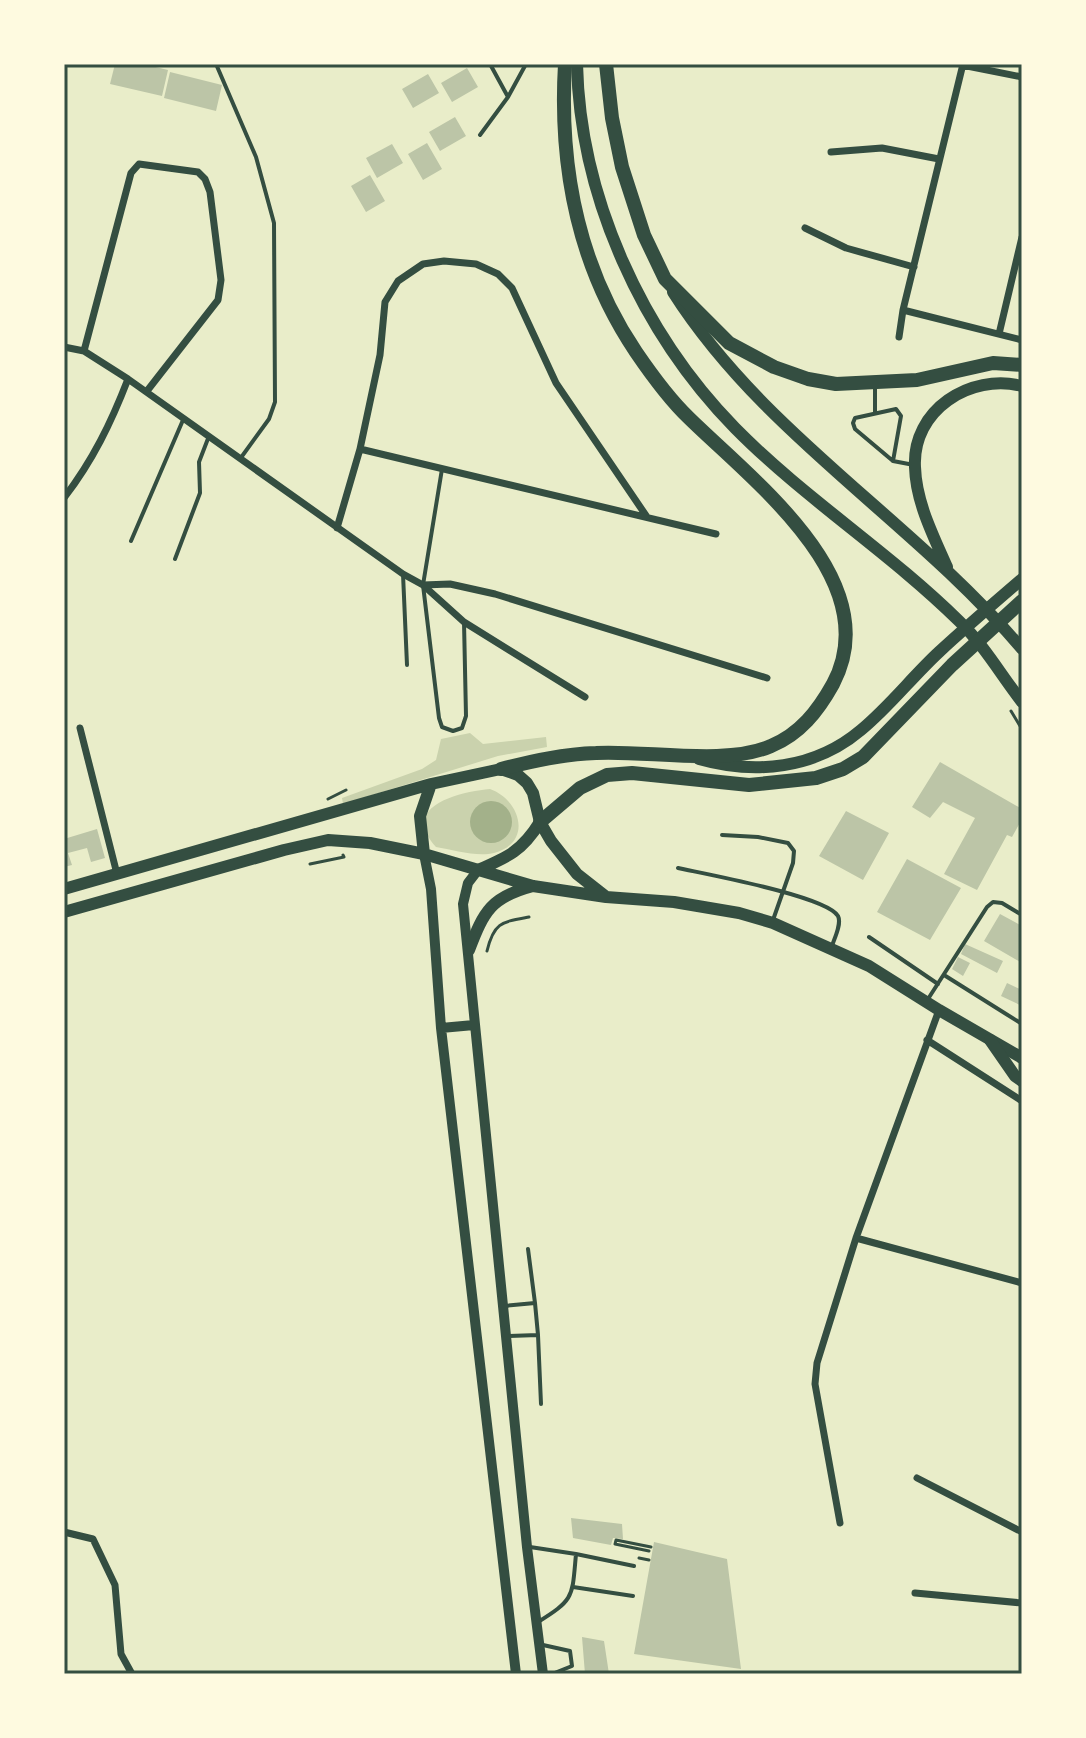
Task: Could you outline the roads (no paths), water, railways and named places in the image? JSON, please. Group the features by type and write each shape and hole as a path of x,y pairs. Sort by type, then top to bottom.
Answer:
{"highway":[{"path":"501,769 551,757 598,752 730,755 769,747 799,730 826,697 843,655 845,624 831,571 813,544 758,484 686,415 666,391 635,352 598,282 584,248 573,199 566,148 565,64"},
{"path":"606,64 622,167 644,235 665,279 729,343 774,367 808,379 836,384 917,380 993,363 1022,365"},
{"path":"540,822 580,788 607,775 632,773 749,785 816,778 843,769 863,757 952,665 1022,601"}],"main road":[{"path":"577,64 584,129 603,210 637,289 672,350 717,408 753,444 961,622 1022,702"},
{"path":"665,279 711,345 764,405 801,443 950,573 1022,649"},
{"path":"950,573 919,497 914,465 919,438 935,411 955,394 980,385 1013,383 1022,386"},
{"path":"679,754 748,769 778,767 839,747 1022,579"},
{"path":"64,889 431,784 501,769 518,775 527,783 540,822 551,841 577,874 606,897"},
{"path":"431,784 420,816 431,889 441,1028 516,1674"},
{"path":"540,822 529,840 517,851 478,870 468,883 463,904 505,1336 543,1674"},
{"path":"64,912 328,840 370,843 424,854 533,886 606,897 674,902 739,913 773,923 869,966 1022,1058"},
{"path":"469,950 492,904 514,891 533,886"},
{"path":"441,1028 474,1025"},
{"path":"990,1040 1015,1076 1022,1081"}],"street":[{"path":"899,337 961,64 1022,77"},
{"path":"831,152 882,148 939,159"},
{"path":"84,351 131,173 139,164 198,172 205,179 210,192 221,280 218,300 147,391"},
{"path":"805,228 846,248 914,267"},
{"path":"999,334 1022,237"},
{"path":"337,528 360,449 380,355 385,302 398,281 423,264 444,261 476,264 498,274 512,288 556,383 647,517"},
{"path":"903,310 1022,340"},
{"path":"64,347 84,351 147,391 337,528 423,585 464,622 585,697"},
{"path":"64,498 87,468 108,430 128,379"},
{"path":"360,449 716,534"},
{"path":"423,585 450,584 495,594 767,678"},
{"path":"80,728 117,874"},
{"path":"840,1523 815,1384 817,1363 856,1238 939,1010"},
{"path":"927,1040 1022,1101"},
{"path":"856,1238 1022,1283"},
{"path":"917,1478 1022,1532"},
{"path":"64,1532 93,1539 115,1585 121,1654 132,1674"},
{"path":"915,1593 1022,1603"}],"lane":[{"path":"216,64 256,157 274,223 275,402 269,419 240,459"},
{"path":"490,64 508,97"},
{"path":"480,135 508,97 526,64"},
{"path":"875,383 875,412"},
{"path":"893,461 900,411 875,412 855,418 855,429 893,461 914,465"},
{"path":"131,541 184,418"},
{"path":"175,559 200,493 199,462 209,436"},
{"path":"442,469 423,585 439,718 442,727 453,731 462,728 466,716 464,622"},
{"path":"403,574 407,665"},
{"path":"722,835 788,843 794,851 773,923"},
{"path":"678,868 783,891 831,910 838,916 839,923 831,949"},
{"path":"926,1001 987,907 993,902 1002,903 1022,915"},
{"path":"869,937 938,984"},
{"path":"944,975 1022,1024"},
{"path":"528,1249 538,1335 541,1404"},
{"path":"502,1307 535,1303"},
{"path":"505,1336 538,1335"},
{"path":"527,1547 634,1566"},
{"path":"536,1623 568,1602 573,1587 576,1554"},
{"path":"573,1587 633,1596"},
{"path":"539,1644 570,1651 572,1666 552,1674"}]}
